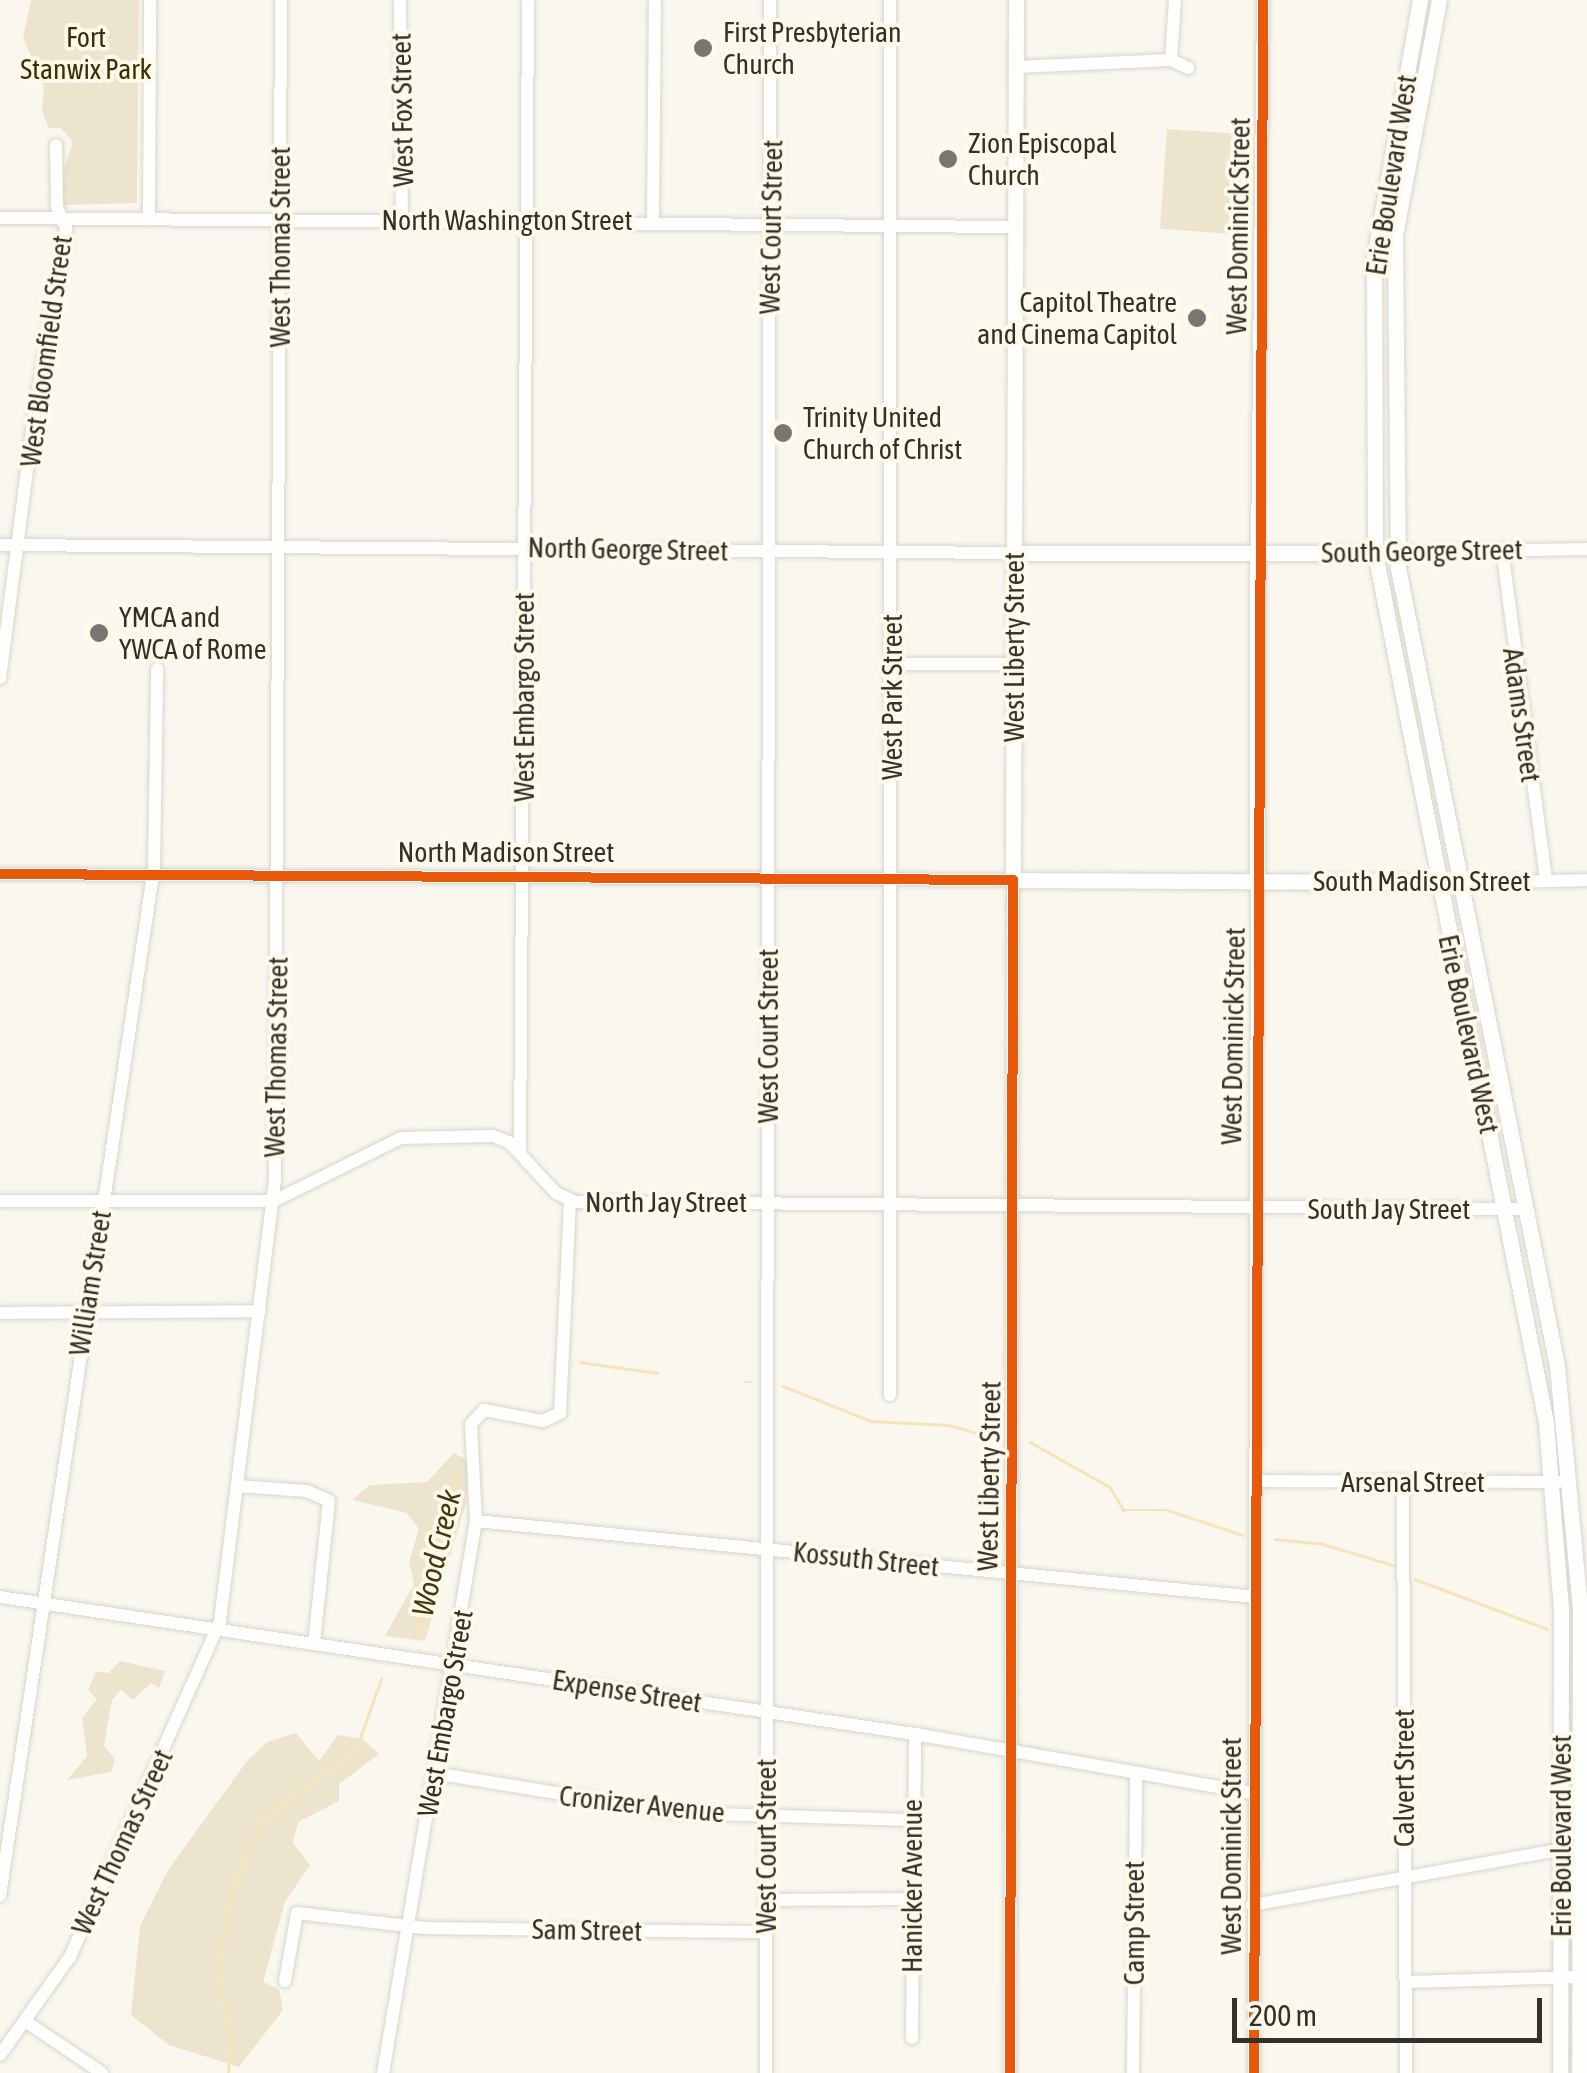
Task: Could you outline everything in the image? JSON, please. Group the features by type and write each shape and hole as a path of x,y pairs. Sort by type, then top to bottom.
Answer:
{"main road":[{"name":"West Liberty Street","path":"1013,880 1016,0"},
{"name":"Erie Boulevard West","path":"1420,0 1374,258 1376,553 1438,882 1538,1369 1552,1482 1561,1609 1560,2073"},
{"name":"Erie Boulevard West","path":"1439,0 1395,235 1397,552 1458,883 1557,1366 1571,1483 1580,1612 1579,2073"},
{"name":"South George Street","path":"1257,553 1397,552"},
{"name":"North George Street","path":"1015,553 1257,553"},
{"name":"West Dominick Street","path":"1257,553 1257,881"},
{"name":"North Madison Street","path":"1013,880 1257,881"},
{"name":"South Madison Street","path":"1257,881 1458,883"}],"street":[{"path":"149,219 150,0"},
{"name":"West Thomas Street","path":"0,2055 70,1957 218,1630 274,1201 281,0"},
{"name":"West Fox Street","path":"400,0 402,220"},
{"name":"West Embargo Street","path":"520,1153 528,0"},
{"path":"652,221 654,0"},
{"name":"West Court Street","path":"766,2073 768,877 774,225 770,0"},
{"name":"West Park Street","path":"890,0 895,225 890,1395"},
{"path":"1171,60 1175,0"},
{"name":"West Dominick Street","path":"1257,553 1263,0"},
{"path":"1016,68 1171,60 1188,68"},
{"name":"West Bloomfield Street","path":"0,678 64,218 57,206 56,145"},
{"name":"North Washington Street","path":"0,218 1015,226"},
{"name":"North George Street","path":"0,544 1015,553"},
{"name":"South George Street","path":"1397,552 1587,549"},
{"name":"Adams Street","path":"1502,550 1546,880"},
{"path":"891,664 1014,664"},
{"name":"William Street","path":"0,1896 151,874 157,670"},
{"name":"North Madison Street","path":"0,874 1013,880"},
{"name":"West Liberty Street","path":"1010,2073 1013,880"},
{"name":"South Madison Street","path":"1458,883 1587,880"},
{"name":"West Dominick Street","path":"1254,2073 1257,881"},
{"name":"North Jay Street","path":"0,1201 274,1201 401,1138 493,1136 520,1153 570,1201 1254,1209"},
{"name":"West Embargo Street","path":"384,2073 476,1521 473,1418 493,1410 552,1420 563,1402 570,1201"},
{"name":"South Jay Street","path":"1254,1209 1524,1209"},
{"path":"0,1313 260,1311"},
{"name":"Arsenal Street","path":"1256,1480 1571,1483"},
{"name":"Calvert Street","path":"1403,1482 1406,2073"},
{"path":"237,1486 307,1491 329,1501 314,1644"},
{"name":"Kossuth Street","path":"476,1521 1255,1597"},
{"name":"Expense Street","path":"0,1597 915,1734 1010,1755 1253,1793"},
{"name":"Hanicker Avenue","path":"912,2038 915,1734"},
{"name":"Cronizer Avenue","path":"434,1772 677,1814 912,1820"},
{"name":"Camp Street","path":"1133,2073 1136,1773"},
{"path":"1252,1906 1580,1847"},
{"path":"766,1900 912,1899"},
{"name":"Sam Street","path":"285,1981 297,1913 409,1928 765,1932"},
{"path":"1406,1982 1579,1977"},
{"path":"25,2021 102,2073"}],"green space":[{"name":"Fort Stanwix Park","path":"31,0 139,0 137,203 64,205 62,175 73,142 61,128 49,128 42,110 44,86 23,38"},
{"path":"1167,129 1244,134 1237,234 1160,229"},
{"path":"454,1453 469,1462 466,1503 425,1641 385,1636 414,1584 409,1562 419,1529 407,1513 352,1500 370,1485 427,1482"},
{"path":"120,1661 165,1671 159,1688 151,1683 133,1700 121,1690 112,1700 104,1745 115,1760 111,1772 67,1780 87,1756 82,1718 97,1699 88,1690 96,1672 108,1673"},
{"path":"296,1733 319,1761 338,1735 363,1739 379,1754 339,1784 339,1801 298,1822 293,1843 310,1865 285,1902 263,1982 279,1989 283,2010 239,2067 169,2045 131,2015 140,1926 168,1870 247,1761 267,1742"}],"waterway":[{"name":"Wood Creek","path":"580,1362 657,1373"},
{"name":"Wood Creek","path":"745,1382 752,1382"},
{"name":"Wood Creek","path":"783,1386 871,1421 949,1425 987,1436"},
{"name":"Wood Creek","path":"1030,1442 1110,1487 1124,1510 1167,1510 1243,1535"},
{"name":"Wood Creek","path":"417,1636 450,1513 454,1469"},
{"name":"Wood Creek","path":"1275,1539 1323,1544 1393,1565"},
{"name":"Wood Creek","path":"1415,1579 1547,1629"},
{"name":"Wood Creek","path":"228,2073 230,2038 216,1968 231,1897 260,1821 356,1750 381,1679"}],"cycle path":[{"path":"1254,2073 1263,0"},
{"path":"0,874 1013,880 1010,2073"}],"place":[{"name":"First Presbyterian Church","path":"703,48"},
{"name":"Zion Episcopal Church","path":"948,159"},
{"name":"Capitol Theatre and Cinema Capitol","path":"1197,318"},
{"name":"Trinity United Church of Christ","path":"783,433"},
{"name":"YMCA and YWCA of Rome","path":"99,633"}]}
